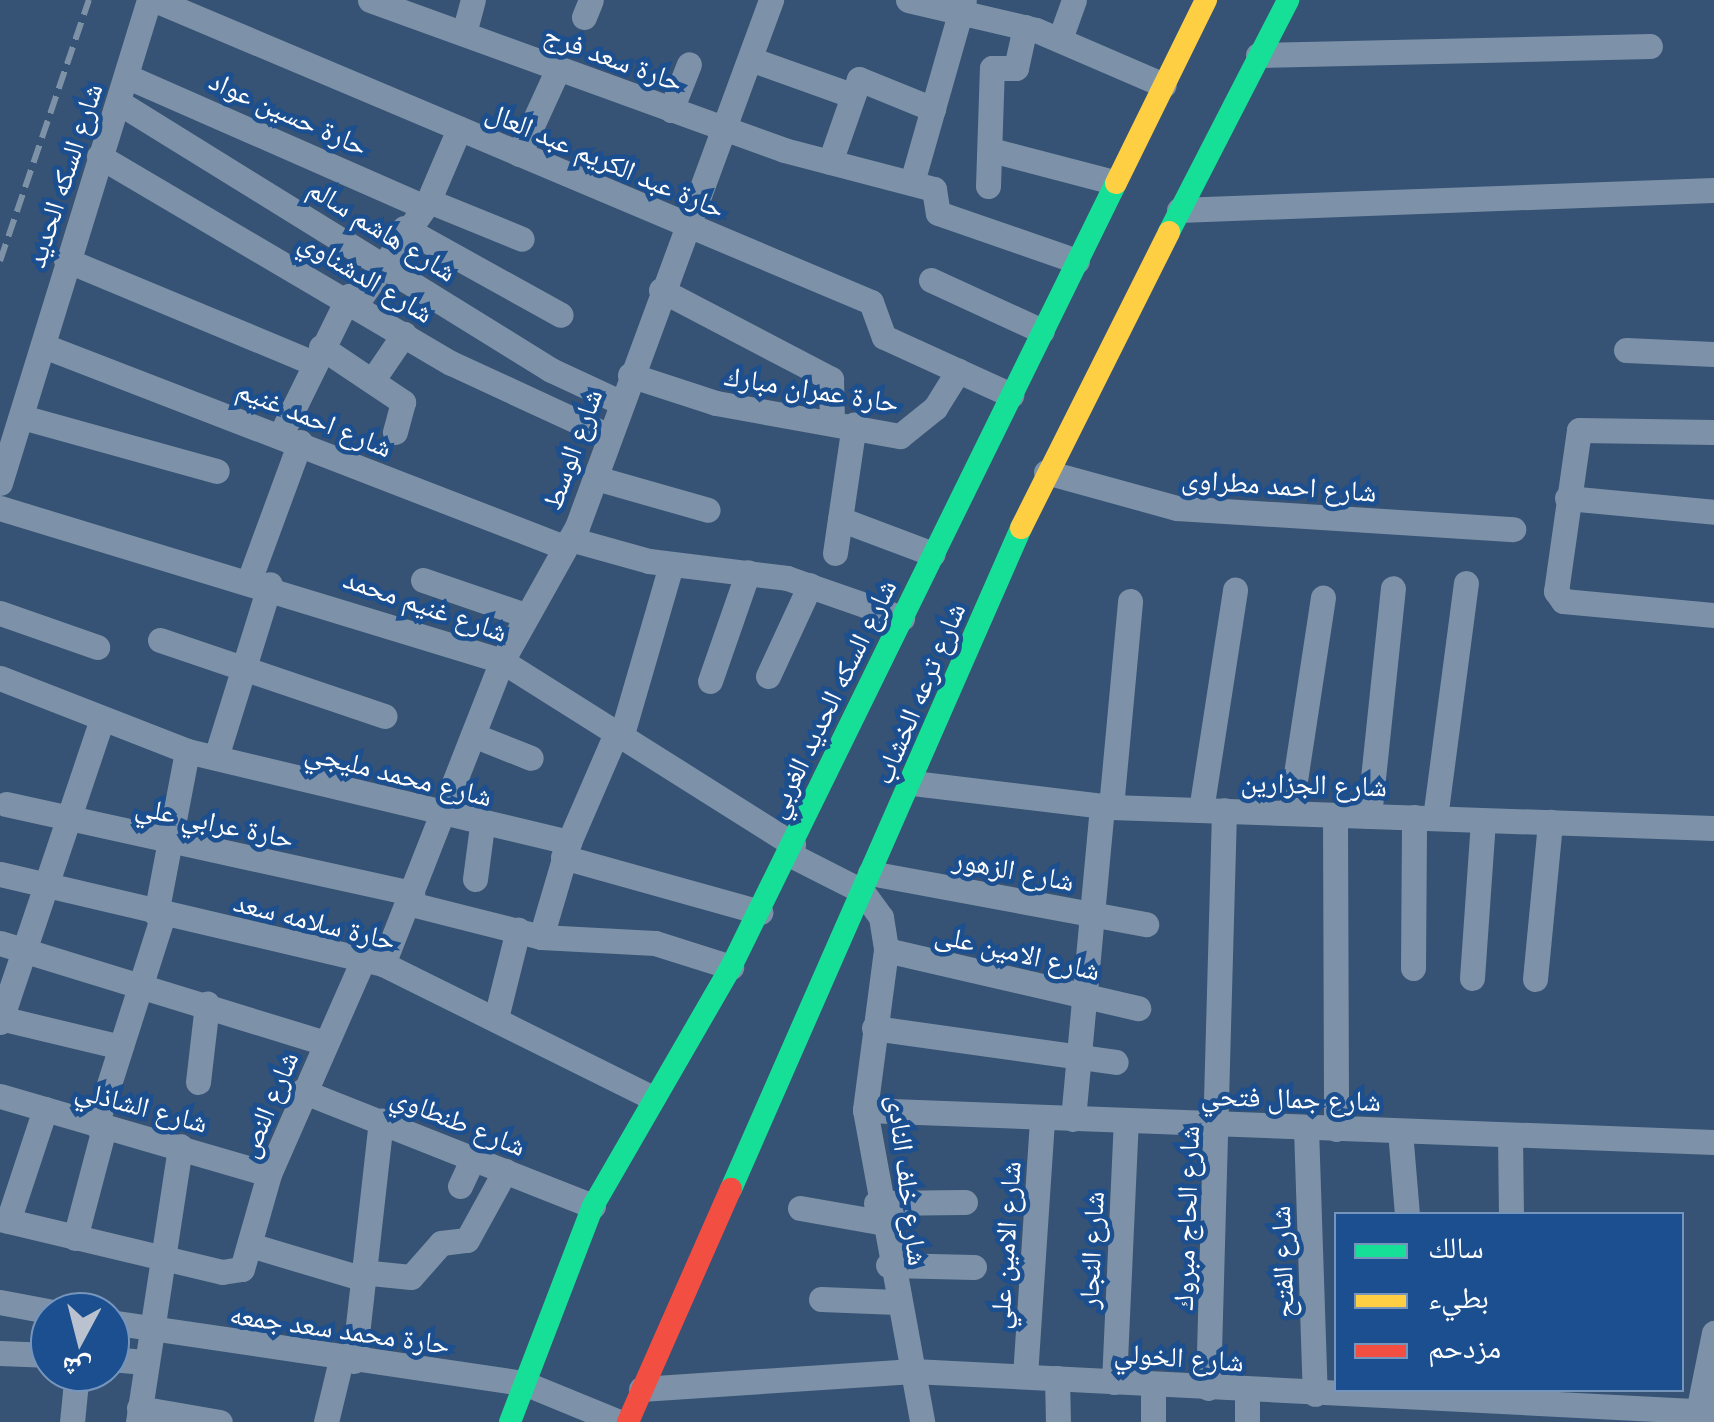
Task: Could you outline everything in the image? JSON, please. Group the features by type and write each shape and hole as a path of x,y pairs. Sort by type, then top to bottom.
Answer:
{"street":[{"name":"شارع السكه الحديد","path":"0,483 44,346 66,260 152,0"},
{"name":"حارة عبد الكريم عبد العال","path":"152,0 872,302 884,338 1011,395"},
{"name":"حارة سعد فرج","path":"370,0 724,128 830,162 924,186"},
{"path":"464,34 473,0"},
{"name":"شارع الوسط","path":"374,961 409,898 502,661 567,543 596,478 620,402 770,0"},
{"path":"908,0 962,6 1060,39 1164,85"},
{"path":"1060,39 1074,0"},
{"name":"شارع السكه الحديد الغربي","path":"510,1422 592,1206 732,967 1113,182 1206,0"},
{"name":"شارع ترعه الخشاب","path":"628,1422 913,783 1046,472 1288,0"},
{"path":"962,6 933,109 924,186 938,213 1076,261"},
{"path":"988,186 994,151 983,125 992,68 1016,68 1025,27"},
{"path":"1258,55 1650,46"},
{"path":"750,59 850,95"},
{"path":"671,110 689,64"},
{"path":"519,154 558,69"},
{"name":"حارة حسين عواد","path":"126,76 427,204 522,239"},
{"path":"830,162 858,78 933,109"},
{"name":"شارع هاشم سالم","path":"118,102 620,402"},
{"path":"216,757 243,668 291,438 317,355 404,228 427,204 460,129"},
{"path":"994,151 1113,182"},
{"name":"شارع الدشناوي","path":"99,156 354,299 404,334 609,436"},
{"path":"1178,210 1714,190"},
{"path":"404,228 561,315"},
{"path":"66,260 317,355 372,382 403,402 396,432"},
{"path":"931,280 1042,331"},
{"path":"661,290 830,379 843,423 835,553"},
{"path":"372,382 404,334"},
{"name":"شارع احمد غنيم","path":"44,346 567,543 671,565 748,572 810,585 902,618"},
{"path":"1626,350 1714,354"},
{"name":"حارة عمران مبارك","path":"630,375 716,403 908,433 958,371"},
{"path":"22,418 218,471"},
{"path":"1714,432 1584,427 1567,498 1559,600 1714,615"},
{"name":"شارع احمد مطراوى","path":"1046,472 1177,508 1513,529"},
{"path":"596,478 708,510"},
{"path":"1567,498 1714,512"},
{"name":"شارع غنيم محمد","path":"0,508 260,581 502,661 620,733 791,849"},
{"path":"840,519 933,554"},
{"path":"497,1014 620,733 671,565"},
{"path":"710,680 748,572"},
{"path":"424,580 525,615"},
{"path":"1413,968 1424,818 1466,583"},
{"path":"768,676 810,585"},
{"path":"1369,816 1392,588"},
{"name":"شارع الحاج مبروك","path":"1208,1388 1220,1124 1212,810 1235,590"},
{"path":"1290,813 1323,598"},
{"path":"1073,1120 1092,914 1130,601"},
{"path":"0,613 97,648"},
{"path":"160,640 384,716"},
{"name":"شارع محمد مليجي","path":"0,678 187,751 566,849 760,912"},
{"path":"102,719 46,888 12,946 0,1020 121,1047"},
{"path":"473,735 531,758"},
{"path":"76,1238 100,1126 159,915 187,751"},
{"name":"شارع الجزارين","path":"913,783 1106,806 1714,828"},
{"name":"حارة عرابي علي","path":"6,804 409,898 530,934 655,943 732,967"},
{"path":"1335,814 1336,1129"},
{"path":"1472,978 1483,820"},
{"path":"1535,979 1550,822"},
{"path":"475,879 482,826"},
{"name":"شارع الزهور","path":"791,849 866,882 1146,924"},
{"name":"حارة سلامه سعد","path":"0,874 159,915 374,961 497,1014 654,1098"},
{"name":"شارع خلف النادى","path":"866,882 881,917 886,950 865,1110 877,1212 922,1422"},
{"path":"12,946 142,982 326,1044"},
{"name":"شارع الامين على","path":"886,950 1083,999 1138,1008"},
{"name":"شارع النص","path":"160,1258 232,1274 250,1245 268,1174 302,1091 374,961"},
{"path":"198,1082 208,1004"},
{"path":"874,1028 1076,1062 1116,1062"},
{"name":"شارع طنطاوي","path":"302,1091 488,1158 592,1206"},
{"name":"شارع الشاذلي","path":"0,1096 268,1174"},
{"path":"45,1110 4,1220 160,1258"},
{"name":"شارع جمال فتحي","path":"865,1110 1714,1142"},
{"name":"شارع الامين علي","path":"1025,1376 1042,1118"},
{"path":"326,1422 348,1361 381,1121"},
{"name":"شارع النجار","path":"1114,1382 1126,1121"},
{"name":"شارع الفتح","path":"1306,1128 1315,1394"},
{"path":"1400,1131 1407,1212"},
{"path":"1510,1135 1510,1212"},
{"path":"180,1146 138,1415 220,1422"},
{"path":"460,1186 488,1158"},
{"path":"250,1245 361,1275 412,1277 441,1243 467,1240 488,1158"},
{"path":"800,1208 877,1212 965,1202"},
{"path":"888,1265 974,1268"},
{"path":"820,1299 896,1302"},
{"path":"0,1302 30,1308"},
{"name":"حارة محمد سعد جمعه","path":"130,1326 348,1361 524,1383 619,1422"},
{"path":"1703,1415 1714,1333"},
{"path":"0,1353 30,1354"},
{"path":"130,1361 144,1362"},
{"name":"شارع الخولي","path":"641,1389 913,1371 1315,1394 1343,1409 1423,1395 1512,1397 1703,1415"},
{"path":"1057,1378 1058,1422"},
{"path":"1153,1385 1153,1422"},
{"path":"1247,1390 1247,1422"},
{"path":"72,1422 75,1392"}],"railway":[{"path":"0,261 89,0"}],"traffic: fast":[{"path":"1169,232 1288,0"},
{"path":"510,1422 593,1206 731,967 1116,183"},
{"path":"731,1189 1021,528"}],"traffic: slow":[{"path":"1116,183 1206,0"},
{"path":"1021,528 1169,232"}],"traffic: jam":[{"path":"628,1422 731,1189"}]}
